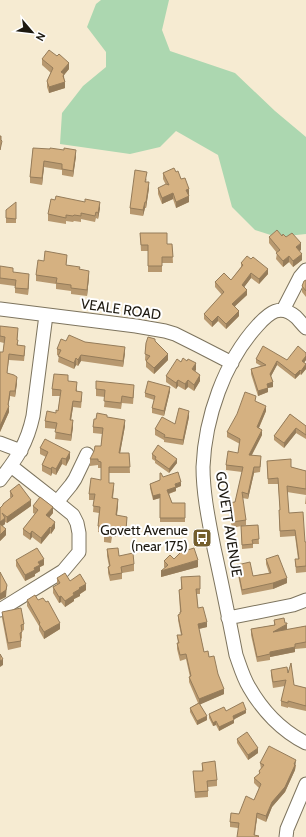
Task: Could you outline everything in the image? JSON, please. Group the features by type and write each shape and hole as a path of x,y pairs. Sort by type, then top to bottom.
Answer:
{"street":[{"path":"306,270 300,277 283,310 296,317 306,328"},
{"name":"VEALE ROAD","path":"0,309 136,326 164,331 175,334 232,363"},
{"name":"GOVETT AVENUE","path":"283,310 274,311 267,316 251,333 232,363 220,389 210,418 203,467 204,490 228,618 236,655 243,674 255,697 273,720 288,732 306,743"},
{"path":"0,480 21,451 28,435 33,416 46,315"},
{"path":"0,443 21,451"},
{"path":"57,502 75,479 86,454"},
{"path":"0,610 63,571 79,552 79,533 73,515 10,466"},
{"path":"228,618 306,600"},
{"path":"286,837 287,830 306,784"}],"green space":[{"path":"101,0 169,0 162,30 170,51 235,73 275,111 306,137 306,234 277,237 255,230 232,207 218,155 176,131 160,147 130,154 60,144 62,113 83,86 106,67 106,52 87,27 96,4"}],"building":[{"path":"49,50 57,56 59,54 69,63 61,72 64,74 63,76 65,82 49,87 47,81 53,68 42,59"},
{"path":"0,136 2,141 0,150"},
{"path":"33,148 64,150 64,148 76,150 73,171 62,169 62,164 44,161 42,178 30,177"},
{"path":"174,168 176,172 178,171 181,179 185,178 189,189 186,190 189,196 176,202 173,193 162,198 158,188 166,184 169,185 163,173"},
{"path":"135,170 147,172 145,182 149,182 146,202 143,210 130,208"},
{"path":"56,196 85,202 85,199 100,202 98,213 96,212 95,216 81,213 81,216 66,215 66,218 48,214 51,199 55,200"},
{"path":"16,202 16,219 6,218 6,210"},
{"path":"277,230 282,236 283,234 286,237 292,233 301,243 296,247 302,254 293,261 289,256 283,261 276,253 280,250 269,237"},
{"path":"140,233 167,233 167,244 172,244 173,257 162,257 162,266 148,266 148,245 141,245"},
{"path":"45,251 67,255 66,265 80,267 79,269 89,271 87,290 71,288 71,285 56,283 57,278 36,275 38,260 44,261"},
{"path":"247,256 251,259 253,257 268,269 259,279 251,273 242,285 247,290 232,304 239,311 226,324 218,316 212,322 204,314 224,292 215,282 224,273 231,280 243,265 241,263"},
{"path":"0,266 13,268 13,272 29,274 28,289 15,288 16,280 0,278"},
{"path":"306,280 306,291 302,286"},
{"path":"0,326 18,328 17,345 25,346 24,356 9,354 7,373 17,377 15,391 10,391 9,406 0,426 0,352 3,352 5,337 0,336"},
{"path":"69,335 85,342 125,347 123,361 81,355 78,360 76,358 74,363 58,356 61,350 57,349 61,339 66,341"},
{"path":"148,337 155,339 155,341 168,354 154,368 146,361 150,356 145,354"},
{"path":"263,346 287,360 298,346 306,353 306,356 302,361 306,364 301,371 300,370 295,375 277,361 270,374 273,382 267,384 268,388 258,391 251,369 266,365 256,359"},
{"path":"183,358 187,361 188,359 196,363 192,369 200,375 194,385 188,380 185,384 178,380 176,383 166,376 177,359 181,362"},
{"path":"54,374 68,375 68,381 77,382 76,391 82,392 81,402 73,401 70,420 73,420 71,435 55,432 57,423 45,421 47,411 56,413 56,410 58,411 61,390 52,389"},
{"path":"96,381 134,385 133,398 122,396 121,403 104,401 105,390 96,389"},
{"path":"148,381 170,387 164,411 152,408 155,396 145,393"},
{"path":"245,392 256,396 255,401 266,406 257,427 262,430 249,455 261,456 260,467 254,467 248,494 242,492 246,520 232,522 228,503 235,502 243,467 226,465 228,451 238,453 240,439 227,432 237,414"},
{"path":"179,408 189,411 183,440 164,437 165,435 155,429 162,417 175,424"},
{"path":"97,413 107,415 107,417 125,420 119,453 129,453 130,467 109,467 109,483 114,483 112,498 118,499 116,515 127,517 126,530 116,529 116,531 112,531 111,536 104,536 105,527 98,526 100,507 93,506 95,494 89,494 91,478 101,480 101,462 98,461 98,459 90,459 95,446 101,446 103,428 93,427 94,419 96,419"},
{"path":"290,414 306,426 306,435 296,428 284,443 274,436"},
{"path":"45,439 70,452 66,459 62,458 56,469 52,467 51,469 42,465 48,452 40,448"},
{"path":"158,445 177,459 169,469 155,459 156,457 152,454"},
{"path":"291,459 291,467 306,471 306,489 287,486 289,513 303,512 306,542 306,566 296,567 295,559 299,559 295,530 280,531 278,478 268,479 267,461"},
{"path":"178,472 181,482 175,484 176,487 167,490 172,503 185,503 185,518 160,518 160,494 153,496 150,484 160,480 160,473 163,477"},
{"path":"19,484 31,500 7,517 2,513 5,518 0,522 0,508 13,496 10,491"},
{"path":"40,497 53,507 46,515 55,522 41,538 32,531 30,534 23,529 38,510 33,506"},
{"path":"0,524 6,529 0,535"},
{"path":"258,525 259,539 252,540 253,544 242,545 241,526"},
{"path":"37,548 44,559 38,562 40,565 34,568 35,570 25,575 16,560"},
{"path":"118,548 119,556 133,553 134,564 121,567 122,573 110,575 107,549"},
{"path":"194,548 198,560 161,571 168,565 164,561 170,555 174,559 181,552"},
{"path":"278,555 287,578 273,583 242,590 237,565 250,562 253,576 271,573 266,559"},
{"path":"0,572 7,585 6,590 0,594"},
{"path":"65,573 70,581 80,574 86,584 79,588 80,589 73,593 74,595 65,601 61,596 59,597 53,587 60,583 57,578"},
{"path":"200,576 200,589 196,589 198,608 203,607 207,622 198,624 204,652 208,651 209,657 214,656 218,674 224,689 199,699 189,677 191,676 186,654 180,655 177,635 182,635 178,615 181,612 179,590 182,589 181,577"},
{"path":"35,595 38,600 43,598 46,602 48,601 60,623 44,632 27,600"},
{"path":"21,608 24,624 21,625 21,641 8,643 2,612"},
{"path":"284,618 285,623 287,624 273,632 306,626 306,642 295,644 295,647 270,652 270,654 257,657 251,629 275,625 274,620"},
{"path":"0,654 3,659 0,661"},
{"path":"291,663 294,685 306,688 306,706 288,701 288,703 281,701 286,680 273,682 271,670 287,667 288,673"},
{"path":"243,702 246,710 233,716 234,720 219,727 216,721 213,723 209,714 224,707 226,711"},
{"path":"199,703 207,716 197,721 190,708"},
{"path":"247,732 258,748 248,755 237,739"},
{"path":"269,746 296,760 295,765 285,787 272,802 266,816 257,813 254,835 259,836 237,837 239,823 230,822 231,813 239,814 246,796 254,800 261,784 254,778 260,773 259,771 264,765 260,763"},
{"path":"215,761 217,780 207,781 208,791 195,792 193,771 203,771 202,763"}],"place":[{"name":"Govett Avenue (near 175)","path":"202,538"}]}
